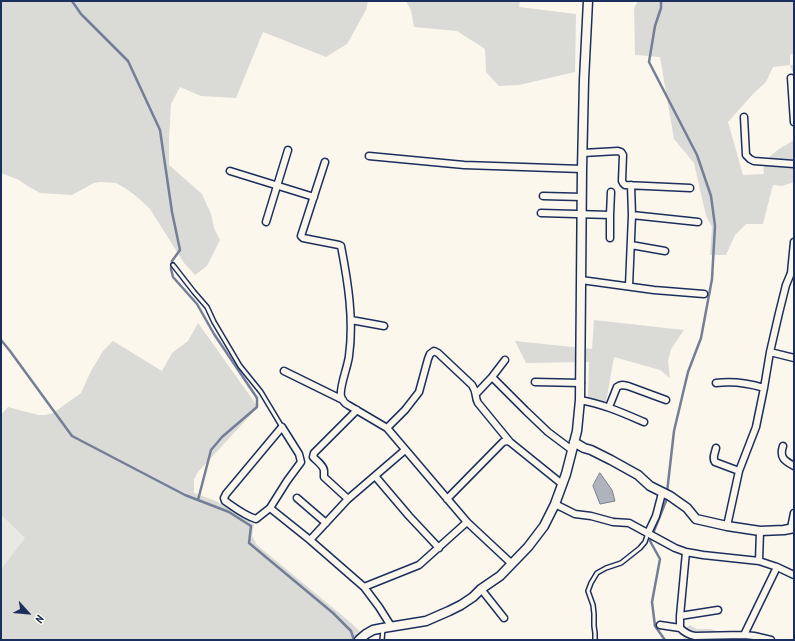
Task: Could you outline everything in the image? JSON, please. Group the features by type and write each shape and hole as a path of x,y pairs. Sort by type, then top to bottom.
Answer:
{"street":[{"path":"359,640 373,630 426,621 461,605 473,597 500,576 537,537 556,504 566,474 577,431 580,400 582,169 588,1"},
{"path":"791,78 794,122"},
{"path":"744,117 746,155 750,159 794,164"},
{"path":"266,222 288,150"},
{"path":"583,153 621,152 623,155 623,183 625,185 690,188"},
{"path":"370,156 464,165 582,169"},
{"path":"325,162 301,236 303,238 341,246 348,283 351,320 349,357 341,393 343,400"},
{"path":"230,171 314,197"},
{"path":"629,286 632,216 631,185"},
{"path":"610,238 611,192"},
{"path":"543,196 582,197"},
{"path":"541,214 610,215"},
{"path":"632,216 698,222"},
{"path":"727,526 739,471 756,427 782,298 786,285 793,273 794,242"},
{"path":"631,245 665,251"},
{"path":"581,280 654,290 704,294"},
{"path":"351,320 384,326"},
{"path":"387,428 405,410 419,392 428,358 434,351 472,385 475,390 476,400 510,442 562,484"},
{"path":"770,352 794,358"},
{"path":"476,394 505,360"},
{"path":"284,370 343,400 348,405 387,428 467,522 512,564"},
{"path":"492,377 548,432 573,446 591,450 638,475 650,486 687,508 696,519 760,531 784,530 792,528 794,513"},
{"path":"535,382 580,383"},
{"path":"716,384 730,382 746,383 764,388"},
{"path":"609,407 617,387 622,384 666,400"},
{"path":"580,400 609,407 644,422"},
{"path":"348,500 323,476 323,468 313,456 314,453 357,410"},
{"path":"282,427 299,454 301,462 270,508 256,519 243,513 225,501 224,498 282,427"},
{"path":"447,499 503,442 510,442"},
{"path":"783,446 781,451 783,457 787,462 794,466"},
{"path":"716,448 714,456 715,462 739,471"},
{"path":"310,540 348,500 405,450"},
{"path":"374,476 439,548"},
{"path":"651,535 656,516 665,494"},
{"path":"297,498 326,523"},
{"path":"556,504 575,514 591,516 613,522 629,523 675,548 686,552 759,561 794,575"},
{"path":"270,508 310,540 364,587 380,607 391,626"},
{"path":"364,587 420,565 467,522"},
{"path":"759,561 760,531"},
{"path":"680,628 686,552"},
{"path":"744,636 777,567"},
{"path":"481,590 504,618"},
{"path":"680,616 718,610"},
{"path":"660,625 680,628 690,636 754,636 771,640"}],"lane":[{"path":"173,265 207,307 214,322 240,366 261,392 282,427"},
{"path":"595,640 593,604 588,591 591,583 597,573 621,563 640,548 651,535"},
{"path":"382,640 383,628"}],"shaded area":[{"path":"1,1 368,1 366,10 347,44 326,57 263,32 236,98 201,96 180,87 171,104 169,165 202,194 211,214 214,228 220,240 207,266 195,275 184,263 150,209 136,196 116,183 94,183 72,195 40,193 19,180 1,173"},
{"path":"406,1 520,1 519,7 576,14 575,72 519,85 499,86 486,72 485,49 457,31 414,27 411,10"},
{"path":"638,1 794,1 794,54 790,54 790,65 773,67 766,82 728,122 743,175 764,174 764,168 769,158 778,150 794,140 794,182 782,186 773,185 763,224 746,224 735,235 726,255 710,255 712,227 706,216 694,163 674,139 660,57 635,55 634,8"},
{"path":"790,65 794,65 794,74 793,73"},
{"path":"594,320 684,330 671,349 668,361 670,378 660,370 614,357 606,402 588,397 589,362 526,363 515,341 592,349"},
{"path":"198,323 258,407 198,472 194,479 194,493 216,501 254,524 252,536 257,545 350,622 369,640 1,640 1,569 25,538 1,515 1,415 8,407 38,415 53,413 81,393 91,371 103,351 113,341 162,371 172,353 188,341"},
{"path":"600,473 612,490 615,501 600,504 593,486"},
{"path":"1,515 25,538 1,569"},
{"path":"690,625 696,629 711,629 721,633 724,640 682,640 688,634 687,627"}],"waterway":[{"path":"72,1 81,14 128,61 160,130 172,212 180,250 172,261 171,269 173,277 197,304 214,334 257,398 257,407 222,437 211,450 198,500"},
{"path":"661,1 661,8 655,26 649,62 697,155 711,196 715,226 712,279 701,338 688,372 674,431 666,501 650,541 660,559 652,602 655,626 665,640"},
{"path":"1,340 72,436 185,495 229,512 251,526 249,543 333,613 351,631 354,640"}]}
